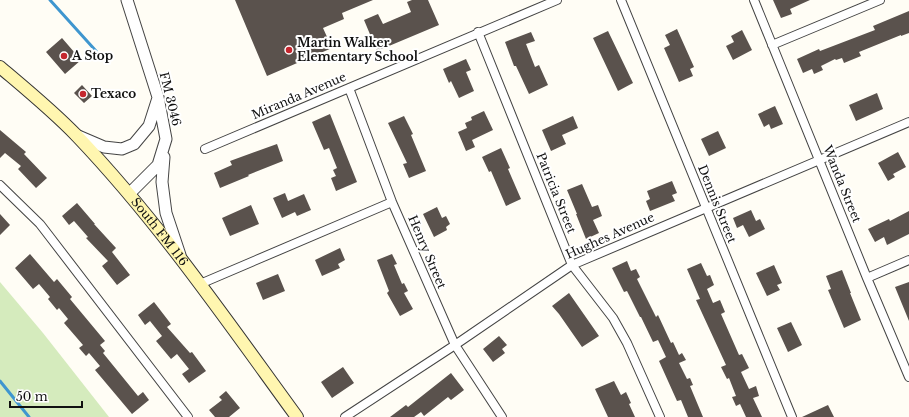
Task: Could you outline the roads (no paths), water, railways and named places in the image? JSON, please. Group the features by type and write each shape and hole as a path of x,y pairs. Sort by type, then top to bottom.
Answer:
{"main road":[{"name":"South FM 116","path":"0,67 76,135 129,194 200,284 297,417"}],"street":[{"name":"FM 3046","path":"127,0 158,97 166,139 158,165 129,194"},
{"name":"Miranda Avenue","path":"205,149 478,32 558,0"},
{"name":"Dennis Street","path":"621,0 792,417"},
{"name":"Wanda Street","path":"754,0 909,377"},
{"path":"772,45 880,0"},
{"name":"Patricia Street","path":"478,32 572,265 613,318 627,343 660,417"},
{"name":"Henry Street","path":"349,88 392,202 455,346 502,417"},
{"path":"76,135 104,147 122,150 134,144 149,126 158,97"},
{"name":"Hughes Avenue","path":"345,417 455,346 572,265 909,122"},
{"path":"165,141 162,182 166,212 182,261"},
{"path":"0,185 40,224 136,347 188,417"},
{"path":"200,284 392,202"},
{"path":"867,278 909,260"}],"waterway":[{"path":"50,0 96,51"},
{"path":"0,381 29,417"}],"place":[{"name":"Martin Walker Elementary School","path":"289,50"},
{"name":"A Stop","path":"64,56"},
{"name":"Texaco","path":"83,94"}]}
